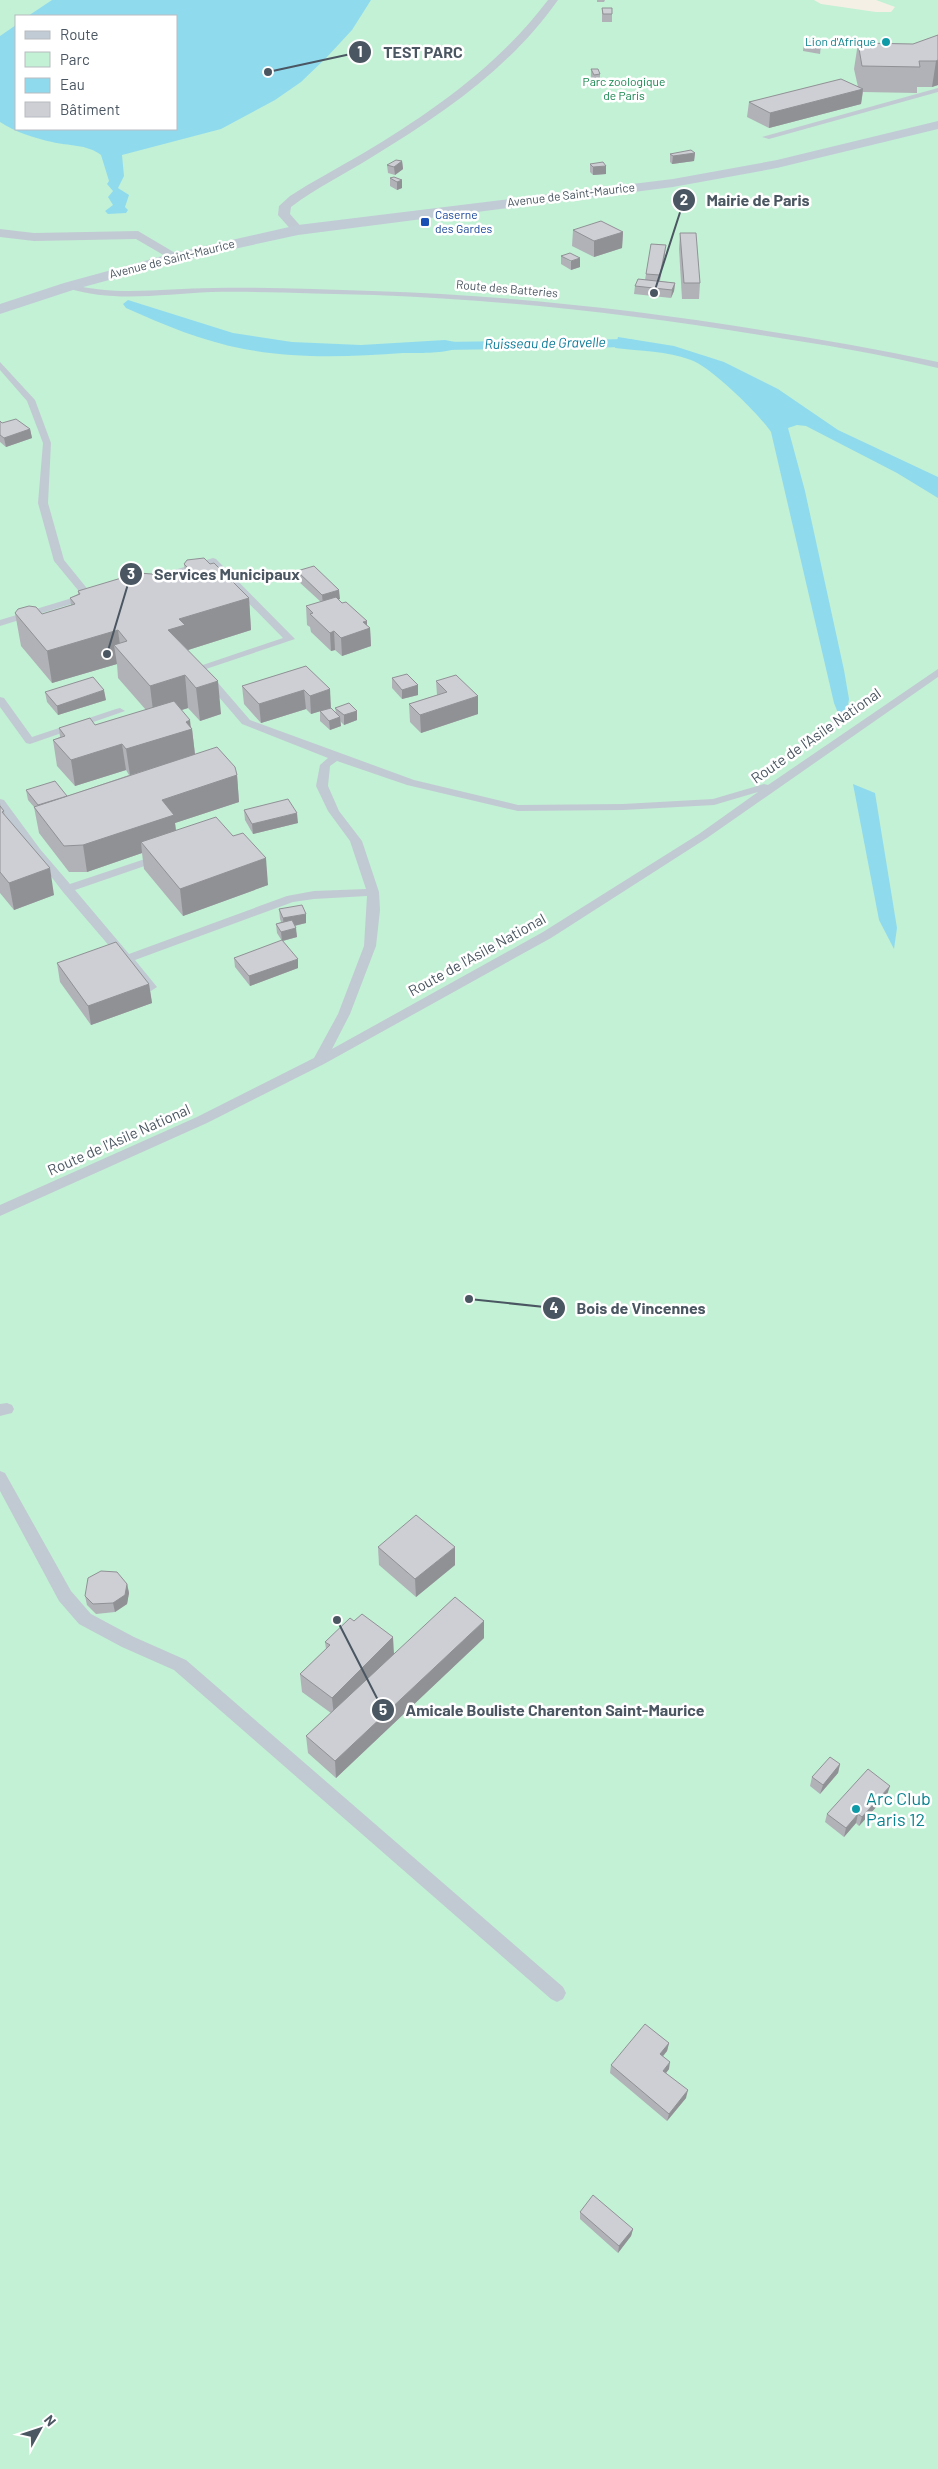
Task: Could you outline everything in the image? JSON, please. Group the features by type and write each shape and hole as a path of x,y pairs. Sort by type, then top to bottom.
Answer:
{"main road":[{"name":"Avenue de Saint-Maurice","path":"0,309 70,286 176,257 298,230 672,183 777,164 938,125"}],"street":[{"path":"298,230 284,215 285,206 436,112 503,58 539,21 552,0"},
{"path":"0,233 34,237 138,235 176,257"}],"lane":[{"path":"766,137 928,97 938,90"},
{"name":"Route des Batteries","path":"70,286 84,292 105,293 213,290 426,295 605,310 739,328 852,347 938,365"},
{"path":"0,365 31,400 46,443 43,503 59,561 94,595 0,622"},
{"path":"127,586 213,561 290,639 199,668 246,722 336,758 411,783 518,808 623,807 714,802 779,782"},
{"name":"Route de l'Asile National","path":"0,1211 202,1120 320,1061 547,935 703,836 938,672"},
{"path":"0,700 30,740 120,711"},
{"path":"0,721 11,717"},
{"path":"320,1061 344,1014 370,946 374,910 373,892 356,841 334,811 322,786 325,766 336,758"},
{"path":"0,802 67,889 151,987"},
{"path":"67,889 172,853"},
{"path":"126,959 291,899 314,895 373,892"},
{"path":"0,1477 65,1596 85,1619 128,1642 180,1665 557,1993"}],"green space":[{"name":"Parc zoologique de Paris","path":"0,0 938,0 938,2469 0,2469"}],"sand":[{"path":"814,0 876,0 895,7 891,12 876,12 821,4"}],"water":[{"path":"52,0 371,0 352,30 327,57 301,82 275,100 221,129 122,155 124,176 118,188 129,195 125,207 128,210 126,213 108,214 105,211 113,205 108,197 113,191 107,184 109,181 101,155 84,147 32,137 12,129 0,122 0,36 15,26 15,130 178,130 178,15 30,15"},
{"path":"128,300 233,333 292,342 361,345 445,340 455,342 459,347 432,353 343,356 303,356 263,352 213,342 169,326 126,308 123,304"},
{"path":"618,337 674,346 724,362 778,389 838,430 938,477 938,498 897,473 806,426 797,425 788,428 805,491 844,670 849,699 848,705 855,713 843,719 840,718 834,703 771,432 734,392 700,364 673,355 615,348"},
{"path":"853,784 875,793 897,928 894,949 879,920"}],"building":[{"path":"602,8 612,8 612,14 603,14"},
{"path":"938,35 938,60 936,61 919,61 920,67 862,66 858,43 913,44"},
{"path":"807,41 821,45 820,47 804,43"},
{"path":"591,69 598,69 600,74 594,75"},
{"path":"841,79 863,89 770,113 749,102"},
{"path":"691,150 695,153 673,156 670,154"},
{"path":"396,160 402,161 394,167 387,165"},
{"path":"603,162 606,166 593,167 590,164"},
{"path":"394,177 402,180 397,182 390,178"},
{"path":"601,221 623,232 594,241 573,230"},
{"path":"680,233 696,233 700,283 684,283"},
{"path":"651,244 666,245 660,275 646,274"},
{"path":"570,253 580,258 571,261 561,256"},
{"path":"638,279 675,283 672,290 635,286"},
{"path":"16,419 30,429 4,438 0,435 0,421 2,423"},
{"path":"204,558 210,564 214,563 249,598 179,619 185,625 168,630 218,681 196,688 185,675 150,686 114,645 127,641 118,630 47,651 15,613 18,609 29,606 36,607 42,614 75,604 70,598 80,594 78,591 138,573 152,574 157,580 190,570 184,564 187,560"},
{"path":"314,566 339,590 322,595 297,571"},
{"path":"336,597 342,603 346,602 367,621 363,622 370,628 341,638 334,631 330,633 310,614 313,613 306,606"},
{"path":"306,666 330,689 310,696 304,690 259,704 242,686"},
{"path":"407,674 418,685 402,690 392,678"},
{"path":"456,675 478,696 420,715 409,704 447,692 436,681"},
{"path":"93,677 104,690 57,706 45,692"},
{"path":"174,701 190,720 186,722 192,729 126,749 122,744 71,760 53,740 65,736 59,728 90,718 95,725"},
{"path":"349,703 357,711 344,715 335,708"},
{"path":"331,708 340,717 329,721 320,711"},
{"path":"217,747 235,767 237,775 162,800 174,815 83,845 64,846 34,807"},
{"path":"55,781 67,796 38,805 26,790"},
{"path":"288,799 297,813 252,824 244,810"},
{"path":"0,806 4,811 2,812 50,868 9,883 0,872"},
{"path":"216,817 233,836 243,833 266,858 180,889 141,842"},
{"path":"302,905 306,914 283,918 279,909"},
{"path":"292,920 296,928 281,932 276,924"},
{"path":"282,940 298,959 249,976 234,958"},
{"path":"116,942 149,984 88,1006 57,963"},
{"path":"416,1515 455,1547 415,1579 378,1547"},
{"path":"101,1571 117,1572 127,1584 125,1595 113,1603 93,1604 85,1596 88,1578"},
{"path":"455,1597 484,1621 335,1761 306,1736"},
{"path":"362,1614 393,1637 332,1698 300,1674 330,1645 325,1642 350,1618 354,1621"},
{"path":"830,1757 840,1764 823,1785 812,1777"},
{"name":"Arc Club Paris 12","path":"868,1769 890,1786 862,1817 858,1814 846,1828 827,1814"},
{"path":"645,2024 669,2043 660,2054 670,2062 663,2071 688,2090 669,2114 611,2065"},
{"path":"593,2195 633,2229 619,2246 580,2212"}],"waterway":[{"name":"Ruisseau de Gravelle","path":"441,346 630,343"}],"place":[{"name":"Lion d'Afrique","path":"886,42"},
{"name":"TEST PARC","path":"268,72"},
{"name":"Caserne des Gardes","path":"425,222"},
{"name":"Mairie de Paris","path":"654,293"},
{"name":"Services Municipaux","path":"107,654"},
{"name":"Bois de Vincennes","path":"469,1299"},
{"name":"Amicale Bouliste Charenton Saint-Maurice","path":"337,1620"},
{"name":"Arc Club Paris 12","path":"856,1809"}]}
